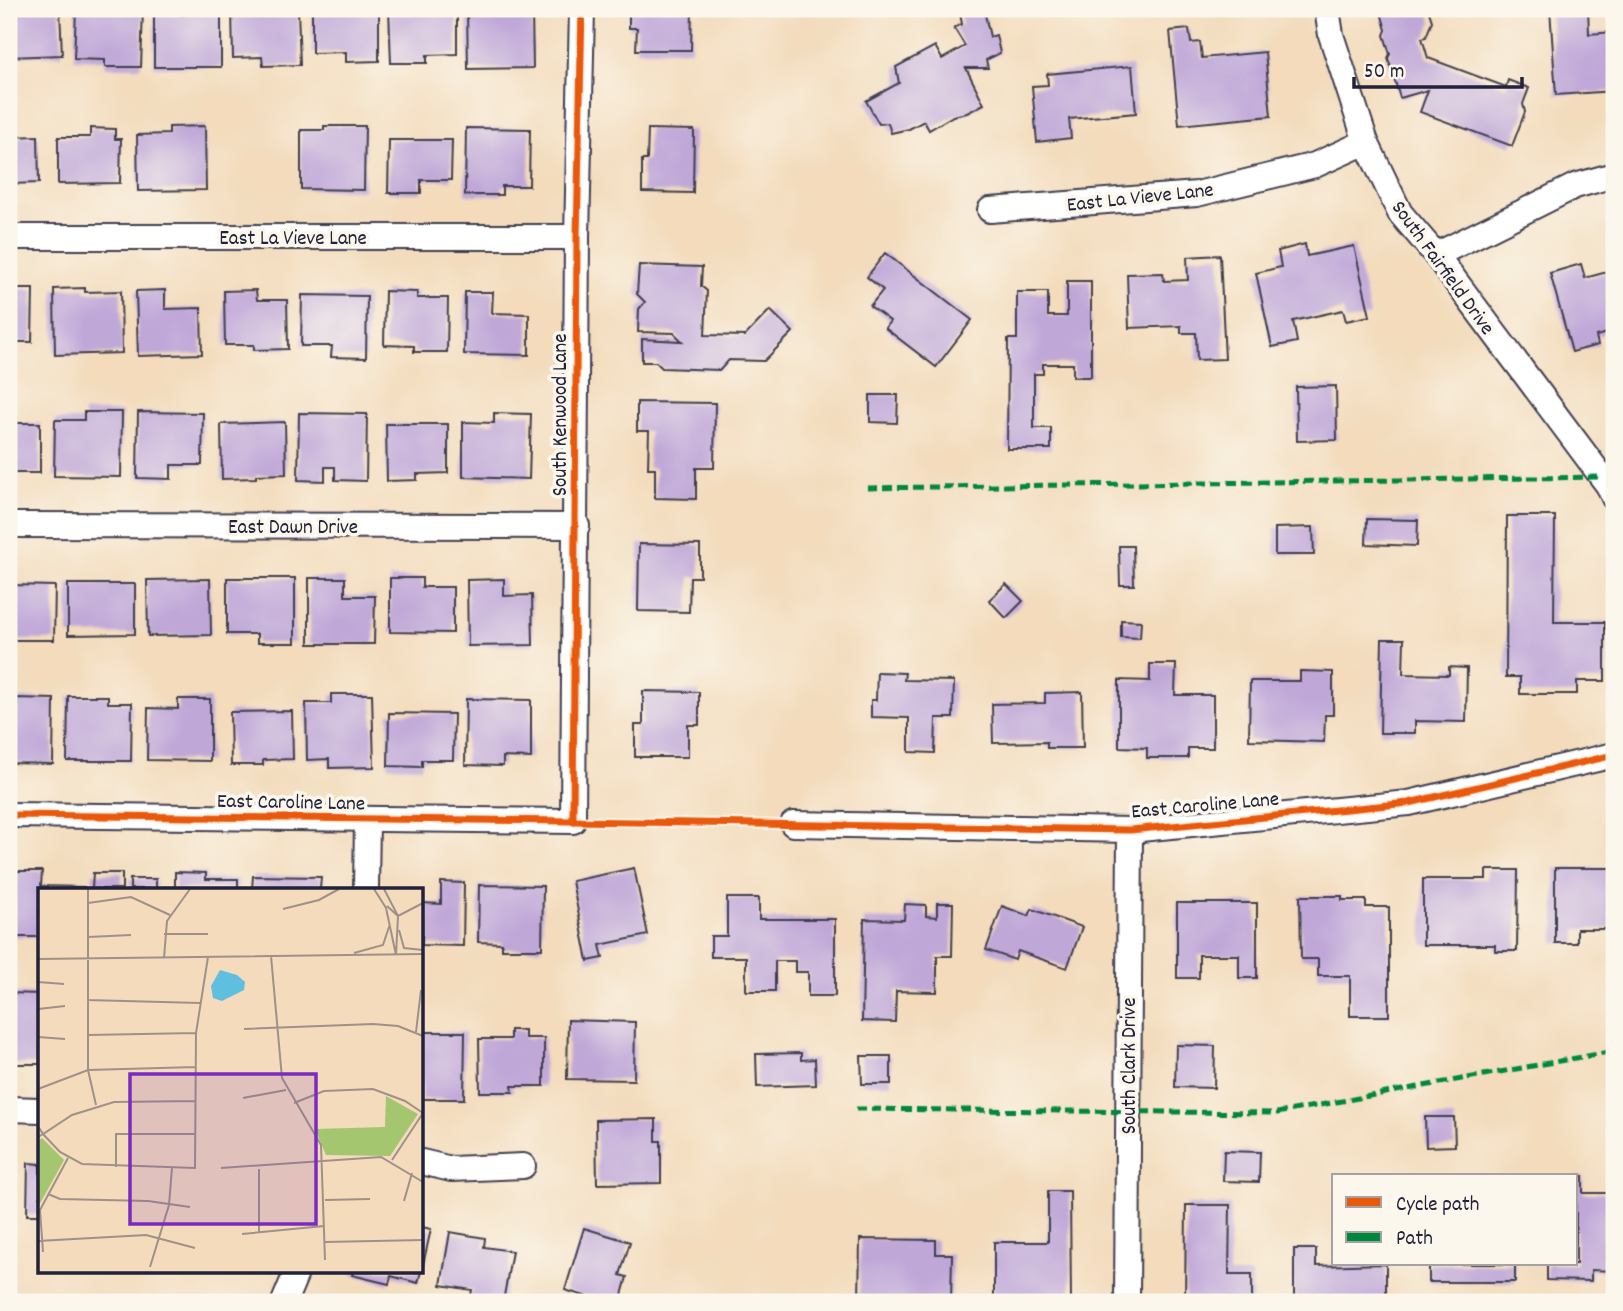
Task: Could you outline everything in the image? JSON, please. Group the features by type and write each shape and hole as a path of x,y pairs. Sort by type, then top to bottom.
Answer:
{"street":[{"name":"South Kenwood Lane","path":"573,821 577,237 582,9"},
{"name":"South Fairfield Drive","path":"1327,9 1331,35 1366,142 1401,214 1436,255 1608,485 1614,498"},
{"name":"East La Vieve Lane","path":"990,210 1197,194 1315,165 1366,142"},
{"path":"1436,255 1575,186 1614,175"},
{"name":"East La Vieve Lane","path":"9,237 577,237"},
{"name":"East Dawn Drive","path":"9,525 577,526"},
{"name":"East Caroline Lane","path":"793,824 1130,830 1409,803 1614,755"},
{"name":"East Caroline Lane","path":"9,815 573,821"},
{"path":"366,888 367,820"},
{"name":"South Clark Drive","path":"1127,1302 1130,830"},
{"path":"9,1110 38,1110"},
{"path":"424,1162 451,1169 523,1166"},
{"path":"284,1302 297,1272"}],"building":[{"path":"60,9 62,55 9,57 9,10"},
{"path":"76,9 143,9 141,67 105,67 105,60 74,59"},
{"path":"154,9 181,9 181,15 190,14 190,9 221,9 221,67 154,67"},
{"path":"232,9 298,9 300,65 263,66 262,57 233,58"},
{"path":"312,9 379,9 379,61 346,62 346,52 312,53"},
{"path":"389,9 457,9 457,54 427,55 427,63 391,63"},
{"path":"467,9 532,10 533,68 468,69"},
{"path":"629,9 692,9 691,50 636,50 637,28 629,28"},
{"path":"959,9 975,9 976,12 984,10 990,37 996,35 1000,53 986,60 988,68 966,68 984,104 967,113 953,116 929,130 924,121 909,129 891,133 888,123 879,124 866,101 899,83 896,67 935,46 942,59 965,46 954,28 962,24"},
{"path":"1380,9 1428,9 1432,21 1426,37 1422,38 1428,58 1506,87 1508,80 1529,88 1523,104 1525,112 1512,146 1420,112 1428,90 1400,98 1388,58 1390,54"},
{"path":"1550,9 1588,9 1589,34 1614,32 1614,91 1556,95"},
{"path":"1189,29 1191,43 1200,42 1202,58 1265,52 1271,116 1179,125 1170,31"},
{"path":"1132,66 1136,113 1069,119 1071,138 1037,142 1032,86 1048,85 1047,74"},
{"path":"205,126 206,190 138,191 137,135 169,134 169,127"},
{"path":"324,126 365,126 364,190 301,189 301,130 324,130"},
{"path":"90,128 115,129 115,139 121,139 120,183 58,184 58,137 90,137"},
{"path":"466,128 530,129 529,186 502,186 502,195 465,195"},
{"path":"648,129 694,130 693,193 642,192 642,160 647,160"},
{"path":"38,136 39,183 9,184 9,137"},
{"path":"389,140 452,140 451,180 421,180 421,193 388,193"},
{"path":"1305,244 1307,256 1354,246 1370,316 1346,321 1343,310 1293,321 1297,342 1272,347 1256,273 1281,267 1278,251"},
{"path":"885,253 972,320 936,367 885,328 890,321 870,306 883,290 867,277"},
{"path":"1220,255 1225,359 1197,360 1196,333 1181,333 1181,326 1129,328 1127,274 1163,273 1164,281 1188,280 1187,257"},
{"path":"1581,264 1585,278 1614,270 1614,331 1596,336 1598,345 1572,352 1550,273"},
{"path":"639,265 702,267 701,286 707,291 705,335 745,336 770,310 793,332 764,361 729,360 720,370 662,368 656,362 642,362 642,339 682,341 674,333 638,332 639,309 645,302 637,294"},
{"path":"1067,281 1091,281 1091,377 1073,377 1073,364 1043,364 1043,374 1034,374 1034,428 1051,428 1051,449 1007,449 1008,339 1017,339 1017,292 1048,292 1048,316 1067,316"},
{"path":"85,288 85,292 121,291 122,353 55,355 54,289"},
{"path":"9,289 33,289 32,342 9,342"},
{"path":"165,290 165,309 201,308 202,354 138,356 136,291"},
{"path":"256,290 257,300 287,300 288,349 254,350 254,345 225,345 224,291"},
{"path":"385,291 417,292 417,298 448,298 447,352 414,352 414,346 384,345"},
{"path":"465,292 493,292 492,313 529,314 529,355 464,354"},
{"path":"302,295 367,296 366,358 331,357 332,346 301,346"},
{"path":"1336,386 1337,440 1297,441 1296,387"},
{"path":"870,395 898,395 897,423 870,422"},
{"path":"637,402 715,403 714,468 696,468 696,499 655,498 655,468 648,468 649,431 637,431"},
{"path":"84,412 122,412 121,477 54,476 55,420 84,420"},
{"path":"138,412 203,413 202,465 171,465 171,479 137,478"},
{"path":"299,413 367,414 366,481 335,480 335,467 325,467 325,481 298,480"},
{"path":"494,413 531,414 529,479 463,477 463,422 494,423"},
{"path":"285,422 286,474 222,479 221,424"},
{"path":"9,423 40,423 40,473 9,473"},
{"path":"386,424 448,424 448,473 417,474 417,480 387,481"},
{"path":"1507,516 1555,516 1554,622 1605,622 1605,681 1577,681 1577,694 1520,694 1520,677 1506,677"},
{"path":"1367,519 1418,520 1417,546 1366,544"},
{"path":"1313,527 1314,555 1275,555 1275,528"},
{"path":"639,544 700,545 700,577 690,577 689,612 638,611"},
{"path":"1119,546 1133,546 1134,585 1120,585"},
{"path":"9,574 12,574 11,585 55,586 54,640 9,640"},
{"path":"227,578 295,578 295,643 257,643 257,634 227,634"},
{"path":"309,578 345,578 345,596 375,596 374,644 309,644"},
{"path":"390,578 422,578 422,587 453,587 453,633 390,632"},
{"path":"210,579 211,635 148,636 147,580"},
{"path":"504,579 504,596 532,595 533,645 468,646 467,580"},
{"path":"68,584 135,584 135,634 68,635"},
{"path":"1006,584 1023,601 1006,618 989,600"},
{"path":"1121,620 1141,621 1140,638 1121,637"},
{"path":"1382,639 1404,639 1403,674 1449,675 1449,667 1467,668 1466,722 1415,721 1415,733 1380,733"},
{"path":"1150,664 1176,664 1175,695 1213,695 1213,748 1188,748 1188,758 1147,758 1147,748 1119,747 1119,680 1150,681"},
{"path":"1300,671 1333,672 1333,715 1325,715 1324,742 1249,740 1250,681 1300,681"},
{"path":"877,672 905,673 904,680 954,681 953,718 936,718 935,753 909,752 909,718 871,717 871,700 876,700"},
{"path":"643,691 699,692 699,725 688,725 688,757 635,757 635,725 643,725"},
{"path":"1082,692 1083,748 1047,748 1047,742 993,743 992,704 1045,703 1045,693"},
{"path":"331,694 372,694 374,767 329,768 329,759 307,760 306,703 331,703"},
{"path":"68,696 108,696 108,703 132,703 131,761 67,761"},
{"path":"17,698 54,699 53,764 9,763 9,707 17,707"},
{"path":"178,699 210,699 210,761 147,760 148,708 178,709"},
{"path":"466,699 531,700 531,758 503,757 503,766 465,765"},
{"path":"292,711 293,759 263,760 263,765 231,765 230,712"},
{"path":"389,713 454,714 453,760 422,760 422,767 388,766"},
{"path":"634,868 648,935 600,945 603,958 588,961 572,881"},
{"path":"1555,868 1614,868 1614,929 1577,929 1577,943 1555,943"},
{"path":"1486,870 1518,870 1517,951 1495,951 1495,945 1423,945 1423,879 1486,879"},
{"path":"15,871 42,871 41,886 84,887 38,888 38,937 14,937"},
{"path":"175,872 206,873 206,879 238,879 238,888 175,888"},
{"path":"93,873 122,873 122,888 92,888"},
{"path":"253,876 321,877 320,888 252,888"},
{"path":"130,879 156,879 156,888 130,888"},
{"path":"441,882 464,883 463,946 424,945 424,903 441,904"},
{"path":"479,885 543,886 542,949 502,949 502,943 478,942"},
{"path":"1300,896 1342,896 1342,900 1366,900 1366,907 1389,907 1389,1016 1350,1016 1350,976 1318,976 1318,959 1301,959"},
{"path":"727,898 759,898 759,919 835,919 835,996 808,996 808,972 795,972 795,961 775,961 775,991 746,991 746,957 711,957 711,936 727,936"},
{"path":"937,903 953,903 952,956 937,956 937,992 896,991 895,1022 862,1021 864,919 904,920 905,904 926,905 926,916 937,917"},
{"path":"1177,903 1257,903 1257,978 1239,978 1239,955 1199,955 1199,978 1177,978"},
{"path":"1002,906 1029,916 1032,909 1082,927 1067,968 1018,951 1015,960 986,950"},
{"path":"9,993 38,994 38,1064 9,1064"},
{"path":"568,1020 635,1022 634,1080 567,1079"},
{"path":"510,1030 525,1030 525,1038 544,1038 544,1086 512,1086 513,1092 480,1092 479,1039 510,1039"},
{"path":"424,1032 465,1032 464,1099 424,1099"},
{"path":"1176,1045 1215,1046 1214,1088 1175,1087"},
{"path":"801,1053 801,1060 815,1059 816,1085 757,1087 756,1054"},
{"path":"861,1056 891,1056 891,1084 862,1084"},
{"path":"1425,1117 1454,1117 1455,1146 1426,1147"},
{"path":"656,1119 656,1141 661,1141 661,1183 597,1184 596,1120"},
{"path":"1224,1151 1260,1152 1259,1182 1223,1181"},
{"path":"28,1163 38,1164 38,1215 27,1215"},
{"path":"9,1164 12,1164 11,1190 9,1190"},
{"path":"1578,1176 1583,1176 1583,1193 1614,1193 1614,1271 1591,1270 1591,1281 1547,1280 1547,1266 1578,1266"},
{"path":"1048,1191 1070,1191 1071,1302 994,1302 994,1242 1048,1242"},
{"path":"1186,1205 1230,1205 1229,1274 1252,1274 1252,1302 1185,1302"},
{"path":"424,1227 431,1229 424,1260"},
{"path":"584,1228 630,1242 620,1275 627,1277 620,1302 604,1302 565,1290"},
{"path":"450,1232 485,1238 484,1247 512,1251 503,1302 470,1301 472,1290 441,1285"},
{"path":"860,1239 936,1240 936,1254 952,1254 951,1302 859,1302"},
{"path":"1294,1249 1316,1249 1316,1266 1386,1266 1386,1302 1294,1302"},
{"path":"1429,1266 1515,1266 1515,1282 1429,1282"},
{"path":"353,1272 421,1272 418,1283 391,1276 389,1284 352,1275"},
{"path":"67,1297 108,1297 108,1302 67,1302"}],"marked path":[{"path":"868,488 1600,477"},
{"path":"1608,485 1614,485"},
{"path":"856,1109 1277,1113 1614,1051"}],"cycle path":[{"path":"573,821 577,237 582,9"},
{"path":"9,815 1130,830 1409,803 1614,755"}]}
